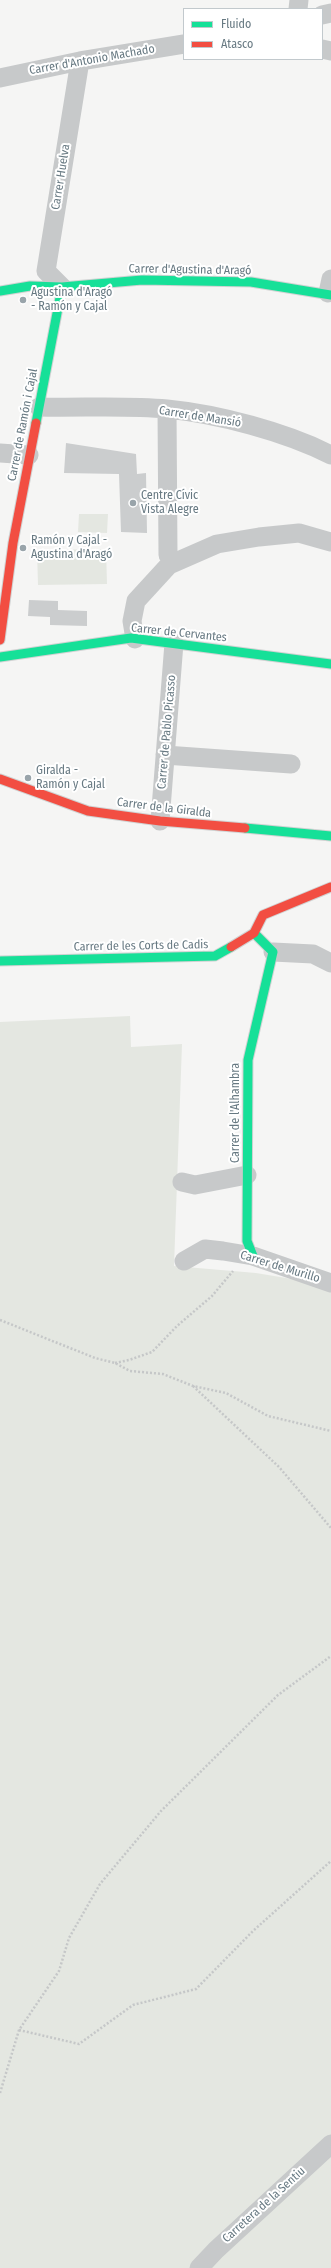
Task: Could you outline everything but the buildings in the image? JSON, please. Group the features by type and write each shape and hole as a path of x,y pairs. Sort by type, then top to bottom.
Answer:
{"street":[{"name":"Carrer d'Antonio Machado","path":"0,78 80,61 183,44"},
{"name":"Carrer Huelva","path":"62,287 46,271 80,61"},
{"name":"Carrer d'Agustina d'Aragó","path":"0,291 30,286 62,287 142,280 251,282 330,289"},
{"name":"Carrer de Ramón i Cajal","path":"0,640 13,543 28,455 39,407 62,287"},
{"name":"Carrer de Mansió","path":"39,407 167,409 243,423 313,446 331,455"},
{"path":"167,409 168,555"},
{"path":"0,453 28,455"},
{"path":"135,638 132,621 136,601 169,565 217,544 259,537 299,533 331,542"},
{"name":"Carrer de Cervantes","path":"0,657 135,638 331,664"},
{"name":"Carrer de Pablo Picasso","path":"160,821 174,643"},
{"path":"165,755 291,764"},
{"name":"Carrer de la Giralda","path":"0,779 88,811 160,821 331,836"},
{"path":"331,887 263,915 254,933 273,952 313,954 331,963"},
{"name":"Carrer de les Corts de Cadis","path":"0,961 215,956 254,933"},
{"name":"Carrer de l'Alhambra","path":"250,1256 247,1241 248,1060 273,952"},
{"path":"182,1182 195,1185 247,1175"},
{"name":"Carrer de Murillo","path":"184,1261 205,1249 250,1256 331,1283"},
{"name":"Carretera de la Sentiu","path":"199,2268 216,2250 331,2144"}],"path":[{"path":"115,1363 152,1352 177,1326 212,1296 250,1256"},
{"path":"0,1320 81,1353 115,1363 130,1371 163,1374 193,1386 226,1393 268,1416 331,1431"},
{"path":"193,1386 279,1467 331,1528"},
{"path":"0,2093 19,2030 59,1971 69,1938 100,1884 161,1811 278,1695 331,1656"},
{"path":"19,2030 79,2044 133,2004 196,1989 253,1931 331,1861"}],"shaded area":[{"path":"79,514 108,514 107,533 78,532"},
{"path":"106,549 107,584 38,585 37,550"},
{"path":"130,1016 131,1047 182,1044 174,1266 256,1273 298,1280 331,1292 331,2268 0,2268 0,1022"}],"traffic: fast":[{"path":"0,291 30,286 62,287 142,280 251,282 331,295"},
{"path":"36,423 62,287"},
{"path":"0,657 131,638 331,664"},
{"path":"245,828 331,836"},
{"path":"253,1256 247,1241 248,1060 273,952 254,933"},
{"path":"0,961 215,956 231,947"}],"traffic: jam":[{"path":"0,640 13,543 36,423"},
{"path":"0,779 88,811 160,821 245,828"},
{"path":"231,947 254,933 263,915 331,887"}],"place":[{"name":"Agustina d'Aragó - Ramón y Cajal","path":"23,300"},
{"name":"Centre Cívic Vista Alegre","path":"133,503"},
{"name":"Ramón y Cajal - Agustina d'Aragó","path":"23,548"},
{"name":"Giralda - Ramón y Cajal","path":"28,778"}]}
